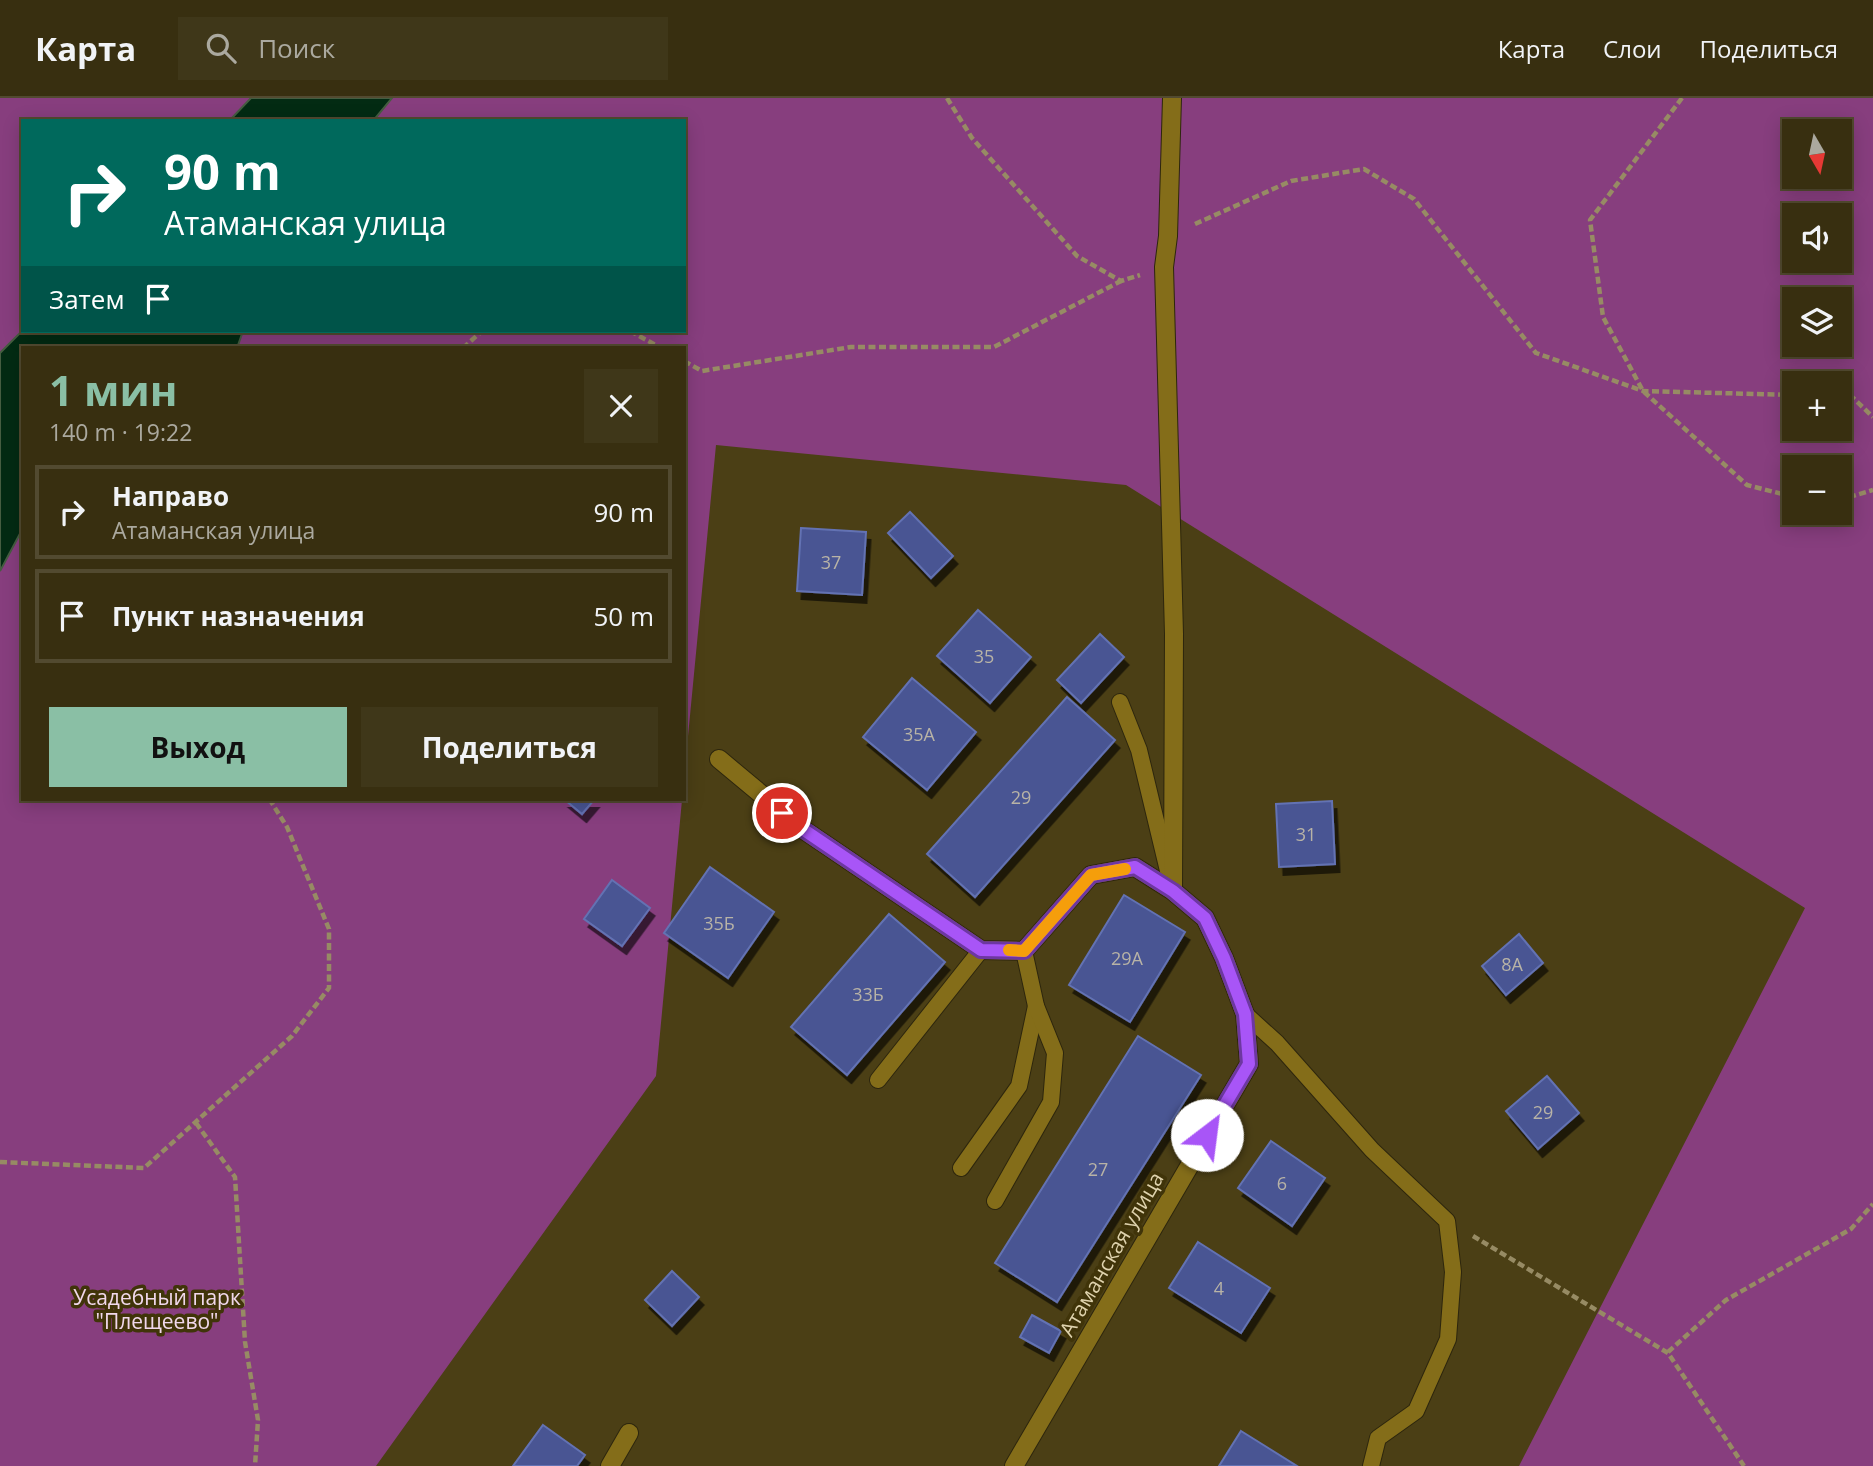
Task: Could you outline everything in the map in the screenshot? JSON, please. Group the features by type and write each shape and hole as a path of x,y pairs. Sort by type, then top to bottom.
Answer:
{"street":[{"path":"1172,98 1168,236 1164,267 1174,634 1173,891"},
{"path":"719,759 804,830 981,950 1024,951"},
{"name":"Атаманская улица","path":"1014,1466 1249,1064 1245,1014 1224,958 1205,918 1173,891 1135,867 1091,875 1024,951"},
{"path":"610,1466 629,1433"}],"lane":[{"path":"1120,702 1139,750 1173,891"},
{"path":"878,1080 981,950"},
{"path":"995,1200 1051,1102 1055,1053 1036,1006 1024,951"},
{"path":"961,1168 1019,1086 1036,1006"},
{"path":"1245,1014 1277,1043 1373,1150 1447,1221 1453,1272 1448,1339 1416,1411 1378,1438 1371,1466"}],"path":[{"path":"947,98 972,138 1077,256 1121,281"},
{"path":"1682,98 1590,220 1603,317 1643,391 1747,485 1782,494"},
{"path":"1168,236 1291,181 1364,169 1414,199 1536,353 1643,391 1782,395"},
{"path":"686,362 702,371 851,347 994,347 1121,281 1164,267"},
{"path":"465,346 480,333"},
{"path":"634,333 657,346"},
{"path":"1852,397 1873,417"},
{"path":"1852,496 1873,490"},
{"path":"0,1162 144,1168 292,1036 329,988 329,929 287,827 271,801"},
{"path":"196,1123 235,1177 245,1342 258,1420 255,1466"},
{"path":"1668,1353 1726,1300 1851,1229 1873,1205"},
{"path":"1447,1221 1668,1353 1744,1466"}],"green space":[{"path":"0,98 251,98 231,119 21,119 21,332 0,353"},
{"path":"392,98 1873,98 1873,1466 1519,1466 1805,908 1126,485 716,445 686,757 686,346 238,346 242,333 686,333 686,119 375,119"},
{"name":"Усадебный парк \"Плещеево\"","path":"21,532 21,801 682,801 656,1076 376,1466 0,1466 0,571"}],"shaded area":[{"path":"251,98 392,98 375,119 231,119"},
{"path":"21,332 242,333 238,346 21,346 21,532 0,571 0,353"}],"building":[{"path":"910,512 953,556 931,578 888,533"},
{"path":"801,528 866,532 862,595 797,591"},
{"path":"978,610 1031,657 990,703 937,656"},
{"path":"1100,634 1124,657 1081,703 1057,680"},
{"path":"912,678 976,732 927,790 863,737"},
{"path":"1067,697 1115,740 975,897 927,854"},
{"path":"566,801 593,801 582,814"},
{"path":"1332,801 1335,864 1279,867 1276,804"},
{"path":"710,867 774,912 728,978 664,933"},
{"path":"612,880 650,908 622,946 584,919"},
{"path":"1124,895 1185,932 1130,1022 1069,985"},
{"path":"889,914 945,962 847,1075 791,1027"},
{"path":"1519,934 1543,963 1506,995 1482,966"},
{"path":"1138,1036 1201,1075 1057,1302 995,1263"},
{"path":"1547,1076 1579,1113 1538,1149 1506,1111"},
{"path":"1271,1141 1325,1178 1292,1226 1238,1188"},
{"path":"1198,1242 1270,1288 1241,1333 1169,1288"},
{"path":"672,1271 699,1297 672,1326 645,1300"},
{"path":"1032,1315 1061,1331 1049,1353 1020,1337"},
{"path":"543,1425 585,1455 577,1466 513,1466"},
{"path":"1241,1431 1297,1466 1219,1466"}],"slow traffic":[{"path":"1009,950 1024,951 1091,875 1125,869"}],"route":[{"path":"782,813 981,950 1024,951 1091,875 1135,867 1173,891 1205,918 1224,958 1245,1014 1249,1064 1207,1135"}]}
